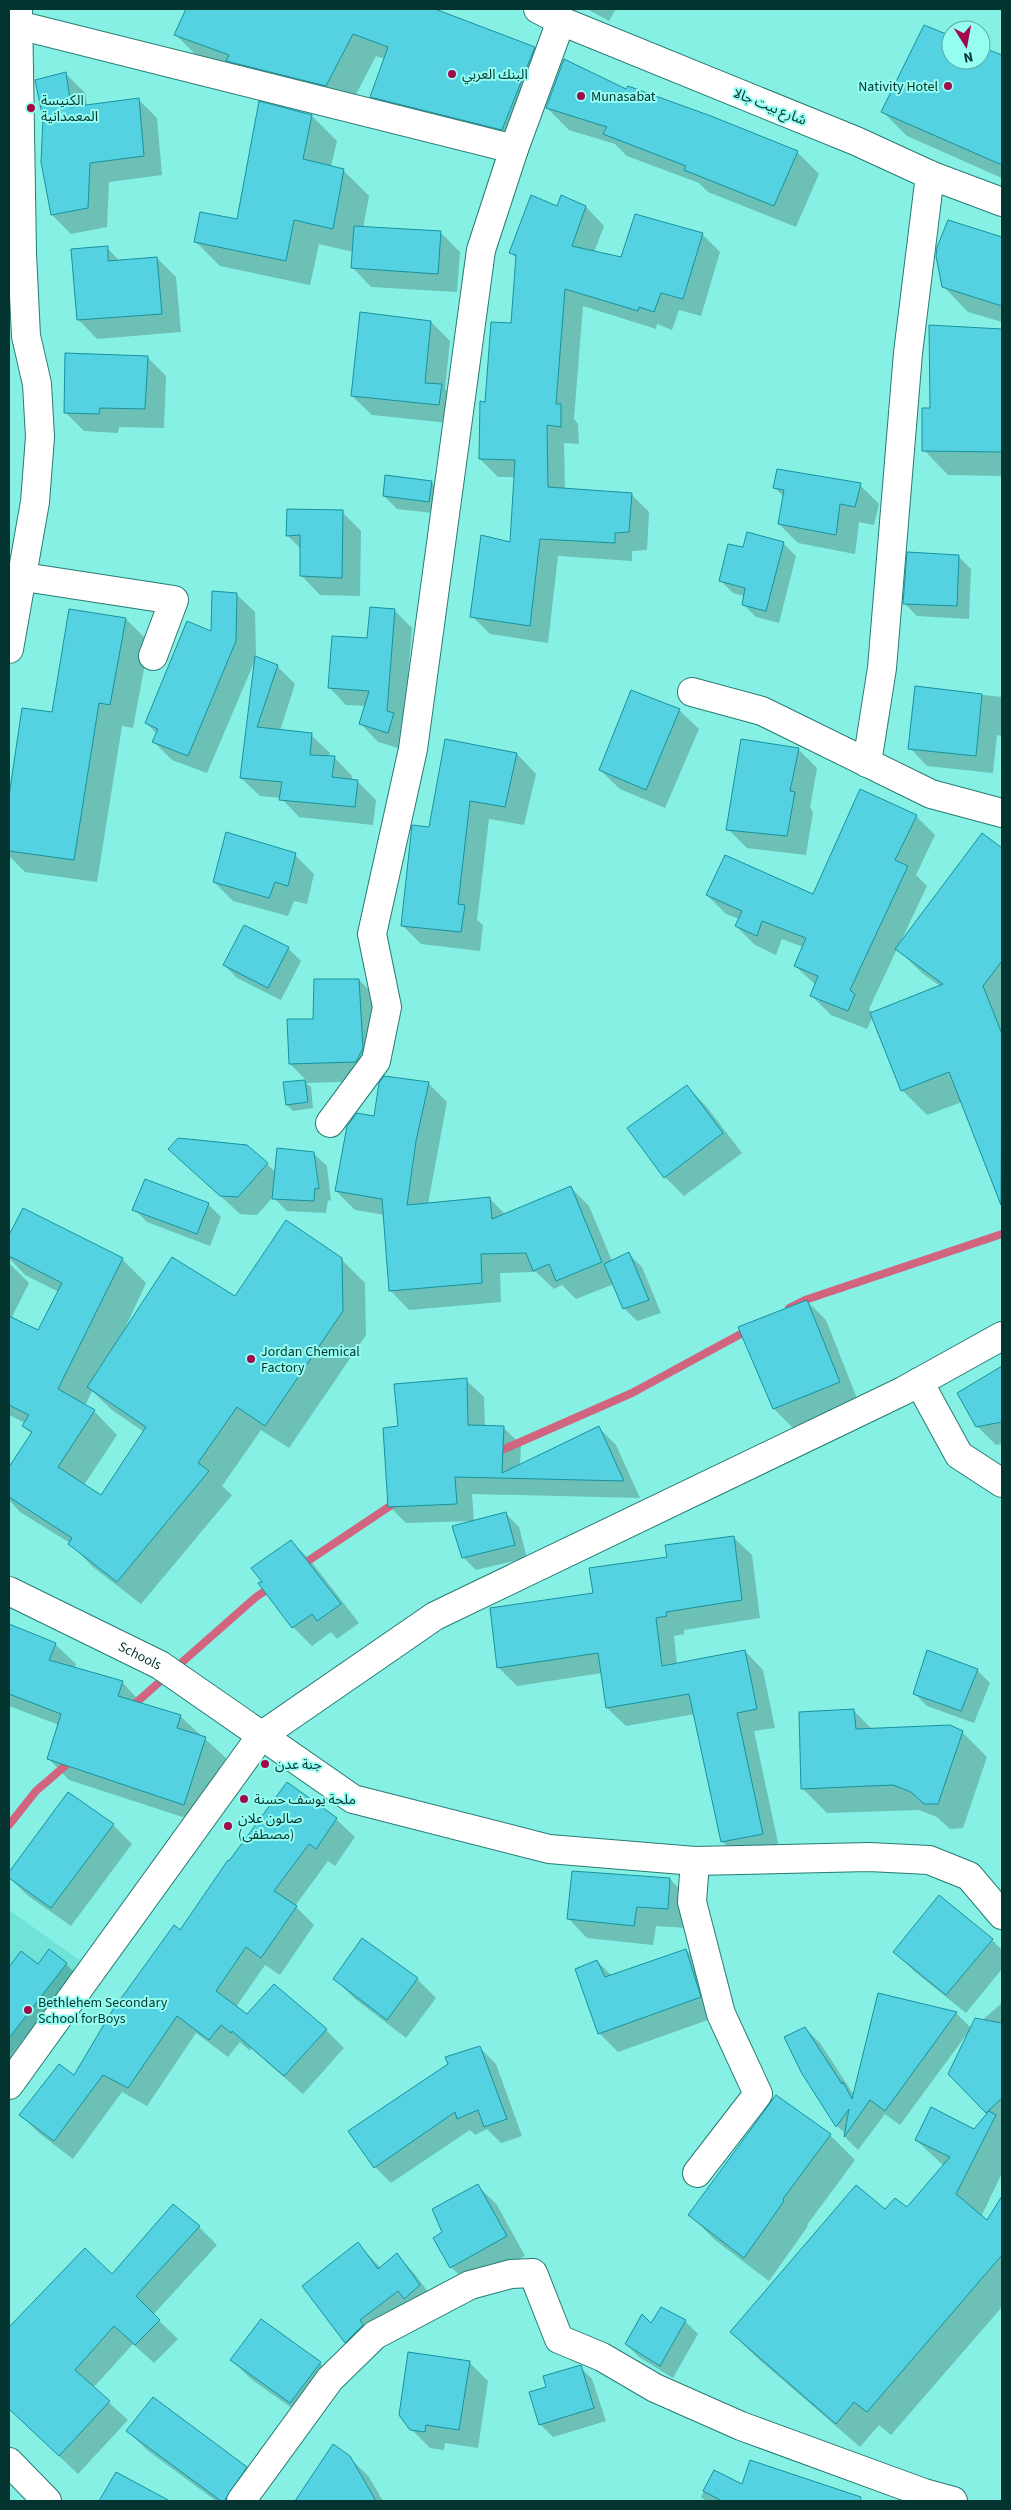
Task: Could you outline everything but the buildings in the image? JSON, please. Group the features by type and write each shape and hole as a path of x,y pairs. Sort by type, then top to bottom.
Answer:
{"street":[{"path":"330,1123 376,1061 387,1008 372,934 413,749 481,250 514,150 550,15"},
{"name":"شارع بيت جالا","path":"550,15 856,141 930,175 1002,202"},
{"path":"9,649 24,576 36,502 40,437 37,384 26,336 22,254 18,17 514,150"},
{"path":"867,763 882,668 908,353 930,175"},
{"path":"24,576 174,600 153,656"},
{"path":"692,692 762,711 931,794 1002,812"},
{"path":"9,2085 261,1736 435,1616 919,1382 1002,1336"},
{"path":"919,1382 959,1455 1002,1483"},
{"name":"Schools","path":"9,1591 160,1665 353,1799 549,1849 695,1861 869,1856 929,1860 970,1876 1002,1915"},
{"path":"695,1861 692,1902 720,2014 758,2094 697,2173"},
{"path":"241,2501 330,2379 375,2335 470,2285 511,2274 533,2273 559,2339 602,2357 655,2388 741,2426 924,2493 953,2501"},
{"path":"9,2462 47,2501"}],"shaded area":[{"name":"Bethlehem Secondary School forBoys","path":"9,1910 85,1964 9,2056"}],"waterway":[{"path":"789,1308 805,1300 1002,1234"},
{"path":"495,1453 632,1393 750,1329"},
{"path":"299,1567 396,1502"},
{"path":"130,1708 256,1597 271,1587"},
{"path":"9,1825 36,1791 73,1759"}],"place":[{"name":"البنك العربي","path":"452,74"},
{"name":"Nativity Hotel","path":"948,86"},
{"name":"Munasabat","path":"581,96"},
{"name":"الكنيسة المعمدانية","path":"31,108"},
{"name":"Jordan Chemical Factory","path":"251,1359"},
{"name":"جنة عدن","path":"265,1764"},
{"name":"ملحة يوسف حسنة","path":"244,1799"},
{"name":"صالون علان (مصطفى)","path":"228,1826"},
{"name":"Bethlehem Secondary School forBoys","path":"28,2010"}]}
